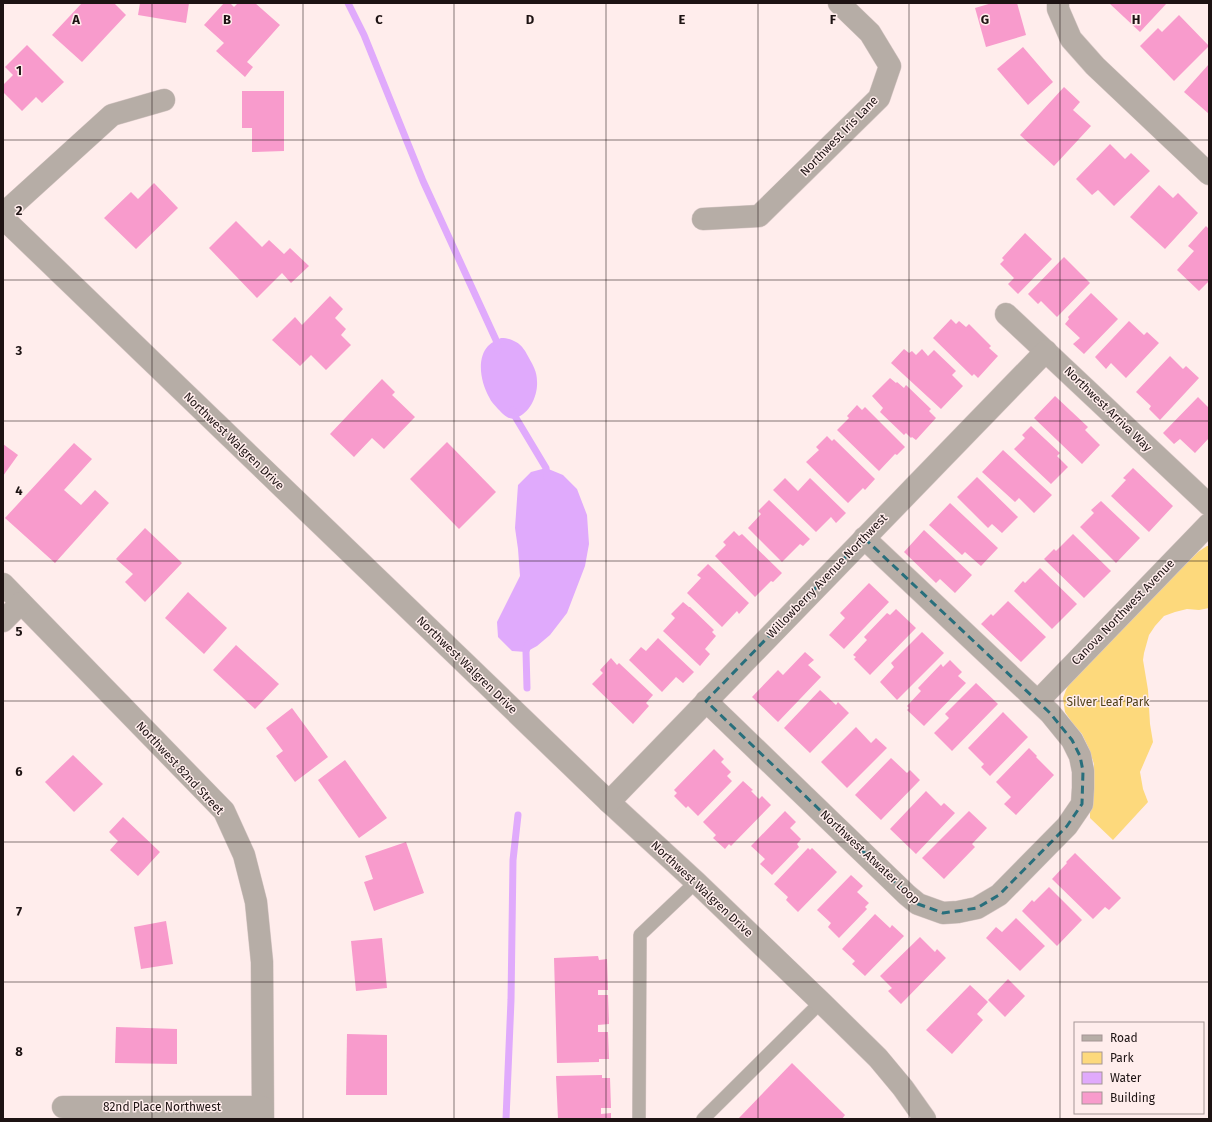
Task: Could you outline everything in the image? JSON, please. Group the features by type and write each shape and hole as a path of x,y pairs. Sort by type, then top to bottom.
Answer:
{"street":[{"name":"Northwest Iris Lane","path":"703,219 759,216 879,98 890,66 870,33 839,3"},
{"path":"1058,3 1058,9 1071,40 1095,66 1209,174"},
{"path":"3,214 112,115 164,100"},
{"name":"Northwest Walgren Drive","path":"3,218 609,802 696,882 821,1002 878,1058 903,1088 925,1119"},
{"name":"Northwest Arriva Way","path":"1006,314 1209,505"},
{"name":"Willowberry Avenue Northwest","path":"609,802 1046,351"},
{"name":"Canova Northwest Avenue","path":"1038,701 1209,524"},
{"name":"Northwest Atwater Loop","path":"706,701 907,895 918,904 943,913 977,908 999,895 1067,826 1082,804 1083,788 1083,771 1080,756 1072,740 1038,701 864,538"},
{"name":"Northwest 82nd Street","path":"3,584 224,811 244,855 256,902 262,962 262,1113"},
{"path":"3,621 21,603"},
{"name":"82nd Place Northwest","path":"63,1108 262,1113"}],"lane":[{"path":"639,1119 640,935 696,882"},
{"path":"702,1119 821,1002"}],"highlighted area":[{"path":"864,538 1050,713 1072,740 1080,756 1083,771 1082,804 1067,826 999,895 977,908 943,913 918,904 706,701"}],"green space":[{"name":"Silver Leaf Park","path":"1209,546 1209,608 1199,610 1187,609 1164,616 1149,635 1143,660 1148,690 1150,724 1153,742 1140,772 1143,789 1148,802 1113,840 1090,818 1094,788 1094,764 1082,734 1065,712 1063,698 1070,682 1104,646 1198,552"}],"water":[{"path":"501,338 512,340 522,347 527,353 536,372 537,378 536,392 532,403 521,416 513,419 504,415 492,402 486,391 482,378 481,364 484,351 494,341"},
{"path":"546,468 563,475 577,489 587,515 589,544 585,566 567,613 550,635 537,646 526,652 512,651 498,637 497,622 520,576 515,528 518,485 531,472"}],"building":[{"path":"82,3 114,3 126,15 82,62 52,35"},
{"path":"140,3 189,3 186,23 138,15"},
{"path":"224,3 230,3 234,7 238,3 255,3 280,25 247,62 253,67 245,77 216,51 224,43 204,25"},
{"path":"992,3 1017,3 1026,35 986,47 975,8"},
{"path":"1109,3 1167,3 1140,32"},
{"path":"1179,15 1209,46 1174,81 1140,46 1158,28 1162,32"},
{"path":"27,45 64,82 42,103 36,97 22,111 3,92 3,85 13,75 5,67"},
{"path":"1023,47 1053,82 1028,105 997,69"},
{"path":"1209,64 1209,114 1184,92"},
{"path":"1064,87 1080,102 1073,110 1091,126 1054,166 1020,135"},
{"path":"242,91 284,91 284,151 252,152 252,128 242,128"},
{"path":"1110,144 1125,159 1131,153 1150,171 1114,206 1098,190 1092,195 1076,179"},
{"path":"154,183 178,208 136,249 104,218 131,192 138,199"},
{"path":"1159,185 1173,198 1178,193 1198,213 1165,249 1130,217"},
{"path":"236,221 262,247 269,240 284,254 290,248 309,266 291,283 282,273 257,298 209,248"},
{"path":"1206,226 1209,229 1209,281 1199,291 1177,270 1194,251 1188,246"},
{"path":"1025,233 1052,259 1018,294 1008,284 1014,278 1000,264 1004,260 1002,258"},
{"path":"1064,257 1090,283 1057,317 1041,301 1038,304 1028,294"},
{"path":"1091,293 1118,319 1084,354 1073,344 1080,338 1065,324 1069,319 1068,317"},
{"path":"330,296 343,309 335,318 346,329 341,335 351,345 326,370 311,355 300,366 272,340 295,317 302,325"},
{"path":"951,319 956,324 959,321 966,327 969,324 991,346 989,348 998,356 978,378 974,374 972,376 933,338"},
{"path":"1129,321 1144,335 1147,332 1159,343 1126,378 1111,363 1106,369 1095,357"},
{"path":"904,349 909,353 912,351 916,355 922,349 928,356 934,350 956,371 952,375 963,386 941,409 891,363"},
{"path":"1170,356 1183,369 1186,366 1199,378 1160,420 1149,409 1151,406 1136,392"},
{"path":"890,378 904,388 906,385 931,409 929,411 936,418 916,440 912,437 911,438 906,433 904,435 880,412 883,408 872,396"},
{"path":"382,379 395,392 392,395 415,417 384,449 372,438 354,457 330,434"},
{"path":"1055,396 1088,427 1085,430 1100,445 1082,464 1034,418"},
{"path":"1198,397 1209,408 1209,438 1195,453 1180,439 1174,444 1163,433"},
{"path":"857,405 862,410 865,407 905,447 897,455 895,454 879,471 837,430 849,418 847,416"},
{"path":"1031,426 1060,453 1057,456 1068,467 1051,484 1014,449 1025,438 1022,435"},
{"path":"827,436 832,441 834,439 875,479 865,490 863,488 848,503 806,462 819,450 816,447"},
{"path":"447,442 496,492 459,529 410,479"},
{"path":"74,443 92,459 64,490 81,505 95,490 109,503 55,563 5,518"},
{"path":"3,444 18,455 3,476"},
{"path":"1003,450 1052,495 1034,513 1019,498 1015,502 982,472"},
{"path":"1133,468 1173,506 1149,532 1111,496 1126,480 1123,478"},
{"path":"977,477 1018,517 1002,533 992,524 988,528 957,497"},
{"path":"785,478 798,491 810,478 846,513 836,523 831,517 816,532 773,490"},
{"path":"769,500 810,539 803,546 800,544 782,562 748,528 761,514 758,511"},
{"path":"1101,501 1140,538 1116,563 1080,527 1094,513 1091,510"},
{"path":"950,503 998,548 981,566 965,552 962,555 929,525"},
{"path":"145,528 182,563 145,602 125,582 133,574 116,559"},
{"path":"924,530 972,575 955,593 940,579 936,583 904,552"},
{"path":"734,531 739,536 742,534 782,573 773,582 771,581 755,597 715,556 726,545 723,542"},
{"path":"1073,534 1111,571 1084,598 1044,559 1054,549 1056,551"},
{"path":"708,564 749,603 739,614 737,611 722,627 687,593 701,578 697,575"},
{"path":"1040,568 1077,604 1052,629 1014,591 1023,581 1025,583"},
{"path":"869,583 889,602 844,649 829,635 845,618 840,613"},
{"path":"188,592 227,628 204,654 165,618"},
{"path":"1008,601 1046,637 1021,662 981,624 991,614 993,616"},
{"path":"683,602 714,630 712,632 716,636 705,649 710,654 700,666 663,631 675,618 671,614"},
{"path":"896,609 916,628 870,675 854,659 856,657 853,655 867,640 864,637 887,613 890,615"},
{"path":"922,632 944,653 897,700 880,682 894,667 891,663"},
{"path":"658,638 694,672 683,683 676,677 662,692 629,660 641,647 646,651"},
{"path":"236,645 279,684 255,709 213,670"},
{"path":"805,652 814,660 808,665 821,677 778,722 752,697 778,670 783,675"},
{"path":"611,658 617,665 619,663 653,695 646,703 649,706 633,724 592,684 603,673 600,670"},
{"path":"950,660 962,672 958,676 966,683 924,726 907,710 909,708 907,706 921,691 918,688 941,664 943,667"},
{"path":"976,683 998,704 952,751 934,733 949,718 945,714"},
{"path":"820,690 836,705 838,702 849,713 810,753 784,728"},
{"path":"292,708 328,757 295,782 276,756 283,751 266,728"},
{"path":"1003,712 1028,737 990,776 981,767 984,764 968,748"},
{"path":"856,727 871,743 876,738 887,748 847,788 821,762"},
{"path":"1029,748 1054,775 1016,815 1004,804 1011,797 996,782"},
{"path":"714,749 724,759 721,762 731,772 727,776 732,781 698,816 688,806 686,808 674,796 677,793 674,790"},
{"path":"73,755 103,784 74,812 45,782"},
{"path":"891,758 907,773 910,770 920,780 881,820 855,795"},
{"path":"345,760 387,818 359,838 318,780"},
{"path":"743,781 753,790 751,791 759,799 762,796 771,805 731,846 729,844 725,849 713,838 716,835 703,822"},
{"path":"926,791 941,806 944,803 955,813 916,854 890,829"},
{"path":"785,811 796,822 790,828 801,839 797,844 799,847 772,875 760,864 765,859 751,846"},
{"path":"969,811 987,828 972,844 975,847 944,879 922,858"},
{"path":"123,817 160,852 138,876 110,850 118,841 109,832"},
{"path":"406,842 424,893 374,911 364,882 373,879 365,856"},
{"path":"808,848 810,850 812,848 837,872 798,912 786,900 788,897 774,884"},
{"path":"1075,853 1121,898 1109,910 1105,907 1093,919 1052,879"},
{"path":"851,875 863,886 857,892 869,903 865,907 867,909 839,938 828,927 831,923 817,910"},
{"path":"1049,887 1082,920 1057,946 1022,911 1032,900 1034,902"},
{"path":"875,914 890,928 892,925 904,936 865,976 852,964 855,961 842,949"},
{"path":"1016,918 1045,946 1020,971 986,938 996,927 1002,932"},
{"path":"166,921 173,964 141,969 134,927"},
{"path":"920,937 935,952 937,949 946,958 901,1004 888,991 892,988 880,976"},
{"path":"382,938 387,988 356,991 351,941"},
{"path":"598,956 599,960 607,959 608,990 598,990 598,995 608,995 609,1024 598,1025 598,1032 608,1032 609,1059 599,1059 599,1062 557,1063 554,958"},
{"path":"1008,979 1025,996 1005,1017 988,1000"},
{"path":"970,985 988,1002 977,1014 983,1020 952,1054 926,1030"},
{"path":"116,1027 177,1029 177,1064 115,1063"},
{"path":"347,1034 387,1035 387,1095 346,1095"},
{"path":"792,1063 845,1115 842,1119 738,1119"},
{"path":"602,1075 602,1078 610,1078 611,1108 601,1108 601,1114 611,1113 611,1119 558,1119 556,1076"}],"waterway":[{"path":"348,3 364,35 423,181 496,340 498,350"},
{"path":"513,410 516,418 546,468 547,477"},
{"path":"527,688 526,652 528,644"},
{"path":"506,1119 511,1000 513,860 518,815"}]}
